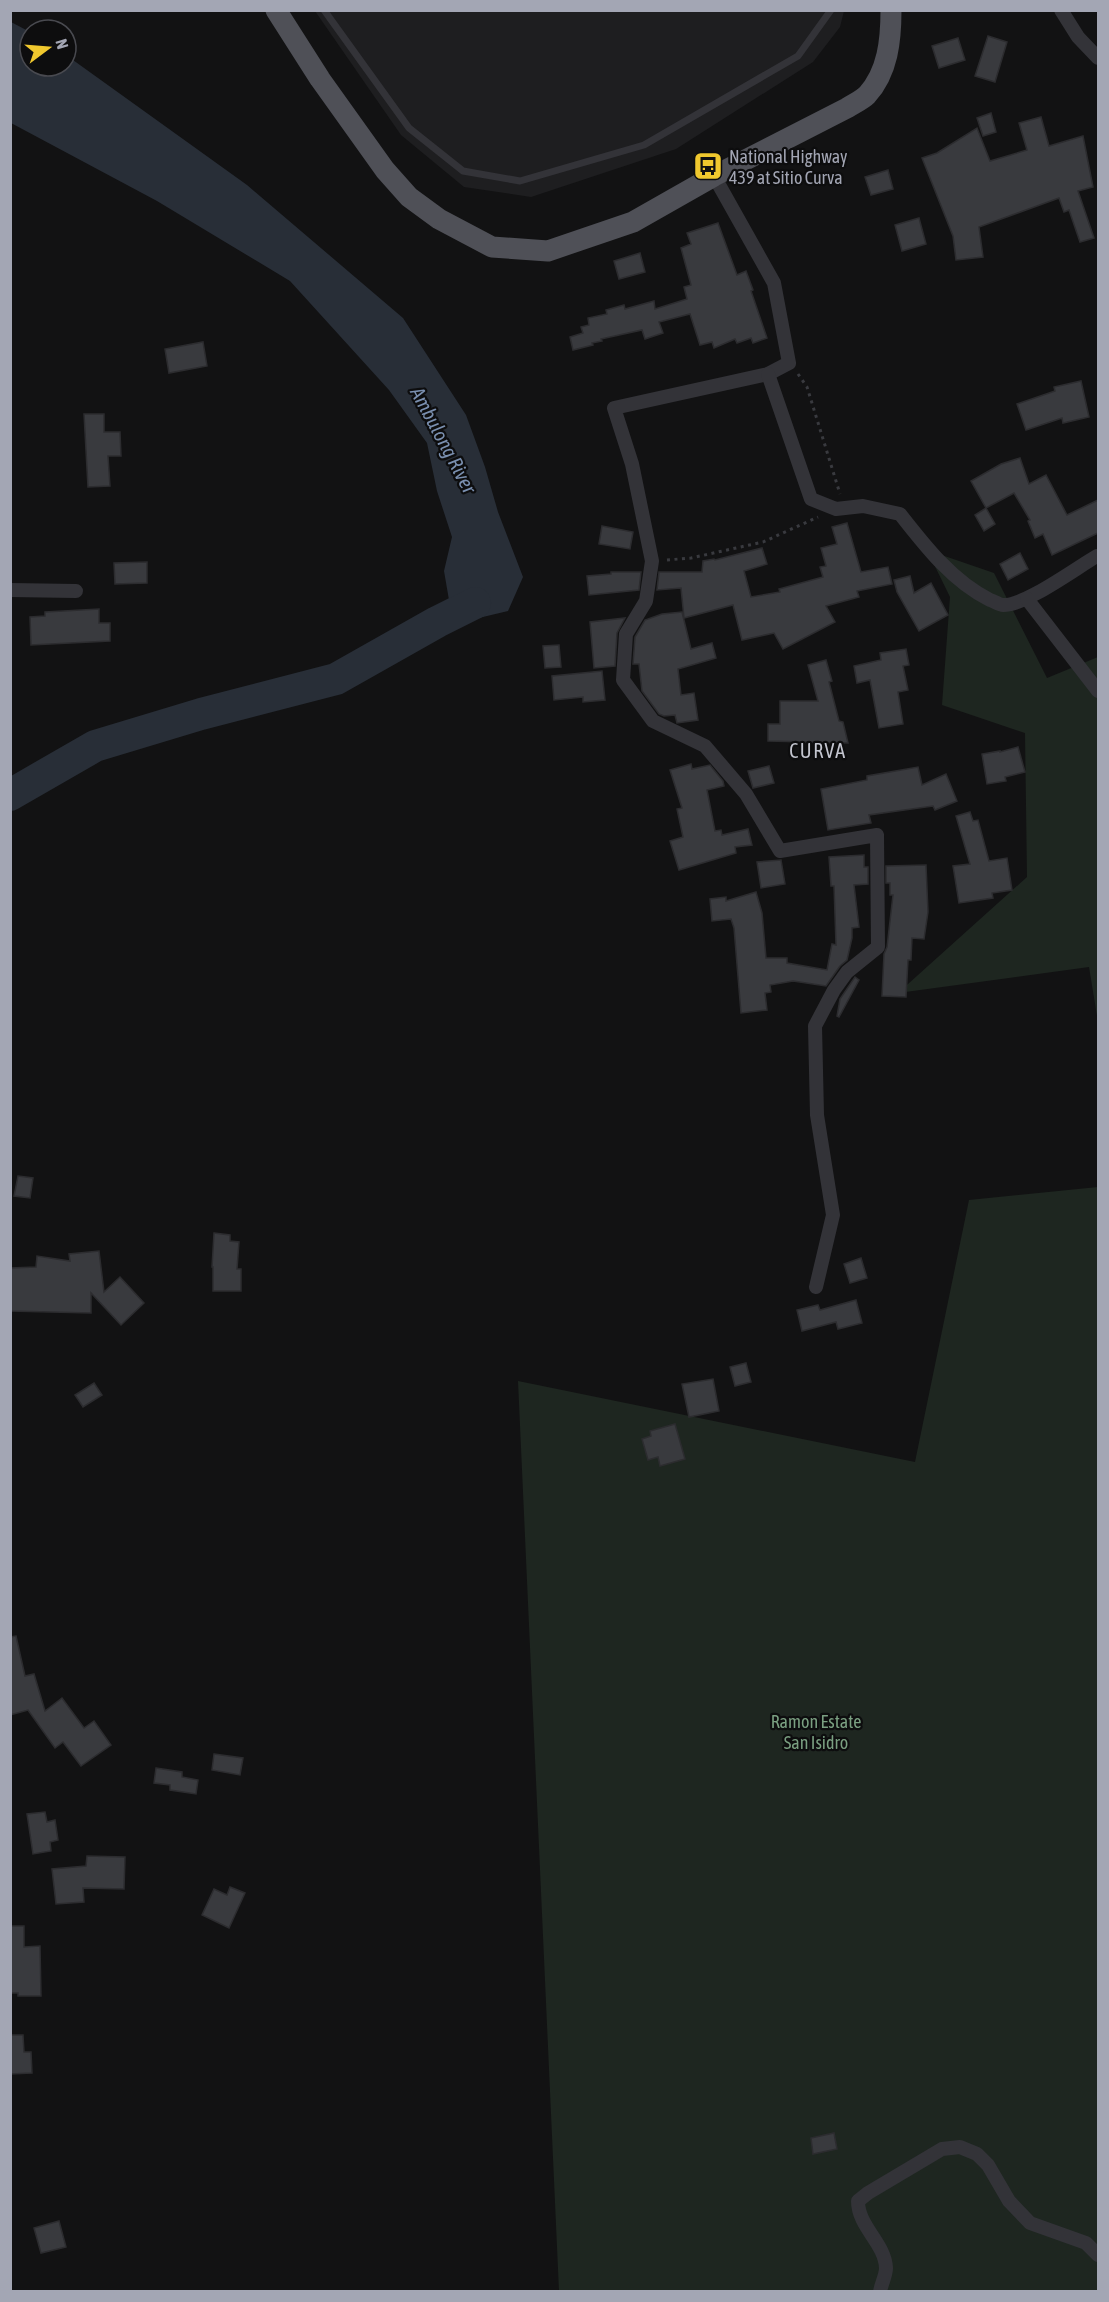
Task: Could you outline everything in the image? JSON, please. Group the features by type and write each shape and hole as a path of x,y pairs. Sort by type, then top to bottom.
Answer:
{"main road":[{"path":"276,10 320,79 385,170 409,197 439,219 492,247 548,251 633,222 714,176 866,96 882,71 889,51 891,10"}],"street":[{"path":"1061,10 1078,37 1098,58"},
{"path":"714,176 774,283 789,363 768,374 614,408 632,464 652,561 645,601 626,634 623,680 653,721 705,746 746,794 780,851 877,835 878,947 847,972 834,990 815,1026 817,1115 833,1215 816,1287"},
{"path":"768,374 811,499 836,509 863,506 900,514 961,582 980,595 1002,606 1027,599 1096,556"},
{"path":"10,590 76,591"},
{"path":"1027,599 1098,691"},
{"path":"880,2292 886,2268 883,2257 858,2212 858,2201 877,2187 942,2149 960,2147 977,2154 988,2165 1009,2200 1030,2223 1086,2243 1098,2255"}],"lane":[{"path":"324,10 409,128 463,171 520,181 644,145 798,56 831,10"}],"path":[{"path":"652,561 691,558 763,542 836,509 842,499 807,387 789,363"}],"shaded area":[{"path":"315,11 844,11 840,27 813,62 676,149 531,197 464,187 401,135"}],"green space":[{"path":"927,550 994,573 1047,678 1098,657 1098,1022 1089,967 898,993 1027,877 1025,733 942,705 950,597"},
{"name":"Ramon Estate San Isidro","path":"1098,1187 1098,2291 559,2291 518,1381 915,1462 969,1200"}],"water":[{"path":"11,22 18,26 18,78 78,78 78,64 247,185 403,318 466,415 485,467 498,512 523,577 508,611 445,626 437,622 449,600 444,571 452,537 437,491 427,443 389,390 290,281 157,201 11,123"}],"building":[{"path":"988,36 1007,42 995,82 975,76"},
{"path":"958,38 965,60 939,68 932,46"},
{"path":"991,113 996,132 983,136 977,118"},
{"path":"1041,117 1049,146 1083,136 1093,187 1078,191 1094,238 1080,242 1069,210 1064,212 1059,198 979,227 983,257 956,260 953,236 922,158 937,153 977,128 990,161 1027,150 1019,123"},
{"path":"888,170 893,189 871,195 865,177"},
{"path":"919,218 926,244 902,251 895,225"},
{"path":"718,223 737,275 746,271 767,338 753,343 751,338 737,343 735,339 714,348 712,342 700,345 690,314 659,322 663,333 645,339 642,330 601,339 602,341 592,343 593,345 573,350 570,337 583,333 581,327 589,325 588,318 607,314 606,310 624,305 625,309 654,301 655,309 687,299 684,287 691,285 681,248 691,244 687,233"},
{"path":"640,253 645,272 619,279 614,261"},
{"path":"203,342 207,366 169,373 165,349"},
{"path":"1081,381 1089,417 1063,423 1062,418 1026,430 1017,404 1055,391 1054,387"},
{"path":"84,414 104,414 104,432 120,432 121,456 108,456 110,486 88,487"},
{"path":"1020,458 1029,484 1046,475 1067,515 1098,500 1098,533 1052,555 1043,534 1035,538 1028,521 1030,520 1014,493 986,508 971,481 1001,464"},
{"path":"986,508 995,524 984,531 975,515"},
{"path":"847,523 861,572 888,567 892,584 857,591 859,597 826,606 835,622 783,649 774,633 742,640 733,605 684,618 681,588 657,590 659,572 702,572 703,561 762,548 767,564 744,571 751,597 780,592 779,589 823,577 820,567 826,566 821,548 837,544 832,527"},
{"path":"602,526 633,532 630,549 599,544"},
{"path":"1020,553 1028,569 1008,580 1000,564"},
{"path":"147,562 147,583 115,584 114,563"},
{"path":"611,572 641,572 639,590 589,595 587,576 611,574"},
{"path":"910,576 914,593 931,583 948,615 919,631 897,592 894,580"},
{"path":"99,609 99,623 110,623 110,641 31,645 30,617 45,616 45,612"},
{"path":"682,612 691,649 712,643 716,658 678,669 681,695 694,693 698,720 677,723 675,715 659,714 642,691 639,664 633,664 635,637 645,620 662,614"},
{"path":"625,618 617,633 615,666 594,668 590,622"},
{"path":"559,645 561,667 545,668 543,646"},
{"path":"906,649 909,665 903,666 908,690 898,692 903,724 879,728 870,680 857,683 854,666 881,660 880,653"},
{"path":"826,660 839,721 843,722 848,743 768,741 768,724 780,724 780,701 818,701 808,665"},
{"path":"602,671 605,700 583,702 583,697 554,700 552,676"},
{"path":"1018,747 1025,772 1005,777 1006,781 987,784 982,754"},
{"path":"691,764 692,769 710,765 723,781 724,786 707,790 715,831 721,830 722,835 748,829 752,845 735,847 736,853 679,870 670,841 683,837 677,809 682,808 670,770"},
{"path":"769,766 774,783 753,788 748,771"},
{"path":"918,767 922,785 946,774 957,801 935,810 933,806 869,815 871,823 828,830 821,789 867,780 867,776"},
{"path":"970,812 973,821 978,820 989,861 1007,858 1012,890 992,893 993,898 959,903 953,866 970,864 956,816"},
{"path":"864,855 864,867 868,867 868,884 854,885 859,927 852,928 847,960 826,986 793,981 770,985 771,992 765,993 767,1010 741,1013 734,928 731,919 712,921 710,899 726,897 726,901 756,892 762,913 766,958 787,958 787,963 827,970 832,944 836,945 834,886 831,886 829,857"},
{"path":"781,860 785,884 761,888 757,862"},
{"path":"926,865 928,912 924,939 912,938 906,997 882,996 884,954 887,947 893,895 890,895 890,883 886,883 886,866"},
{"path":"855,977 859,980 839,1017 837,1016 840,999"},
{"path":"18,1176 33,1178 30,1198 14,1196"},
{"path":"214,1233 230,1235 230,1241 239,1242 237,1269 241,1269 241,1291 213,1291"},
{"path":"99,1251 104,1292 120,1277 144,1303 121,1325 91,1293 91,1313 10,1311 10,1268 36,1267 37,1256 70,1261 69,1254"},
{"path":"861,1258 867,1278 850,1283 844,1264"},
{"path":"856,1300 862,1323 838,1329 836,1322 802,1331 797,1310 818,1305 820,1310"},
{"path":"746,1363 751,1382 735,1386 730,1367"},
{"path":"713,1379 719,1411 689,1417 682,1384"},
{"path":"94,1383 102,1395 83,1407 75,1395"},
{"path":"675,1424 685,1459 660,1466 658,1457 648,1460 642,1439 651,1436 650,1431"},
{"path":"16,1636 25,1676 34,1674 45,1711 62,1698 84,1728 94,1721 111,1745 81,1766 63,1742 55,1748 28,1710 10,1715 10,1637"},
{"path":"214,1754 243,1758 240,1775 212,1770"},
{"path":"156,1768 182,1772 182,1777 198,1780 196,1794 170,1790 170,1785 154,1783"},
{"path":"45,1812 47,1822 55,1820 58,1840 50,1842 51,1851 33,1854 27,1814"},
{"path":"87,1856 125,1857 124,1889 83,1888 84,1902 56,1904 52,1869 86,1866"},
{"path":"230,1887 245,1893 229,1928 202,1915 214,1889 227,1895"},
{"path":"10,1926 24,1926 24,1947 40,1946 41,1996 18,1996 18,1993 10,1993"},
{"path":"10,2035 23,2035 24,2052 31,2052 32,2073 10,2074"},
{"path":"834,2133 837,2149 813,2154 811,2138"},
{"path":"59,2221 66,2247 41,2253 34,2228"}],"waterway":[{"name":"Ambulong River","path":"10,795 95,746 201,714 336,679 475,603"}],"place":[{"name":"National Highway 439 at Sitio Curva","path":"708,166"}],"district":[{"name":"CURVA","path":"818,750"}]}
